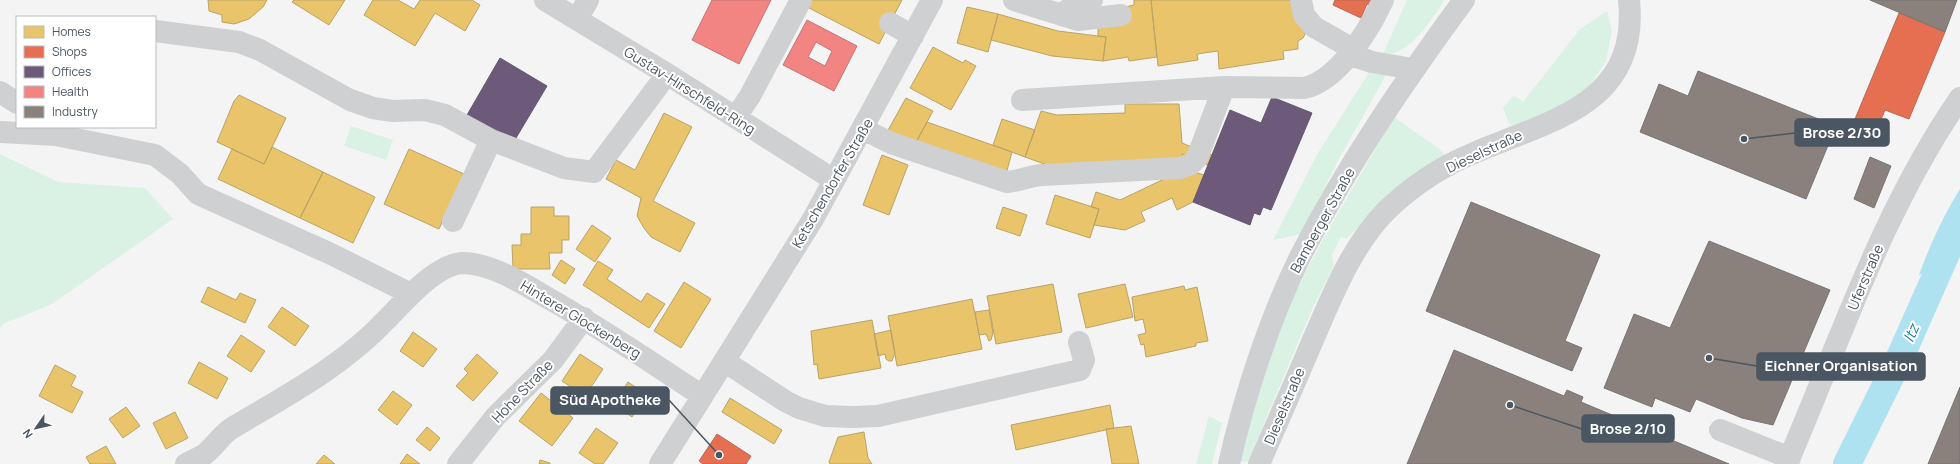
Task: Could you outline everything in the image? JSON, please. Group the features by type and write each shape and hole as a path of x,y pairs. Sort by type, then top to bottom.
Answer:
{"street":[{"name":"Gustav-Hirschfeld-Ring","path":"545,0 667,74 834,180"},
{"path":"577,19 588,0"},
{"path":"736,117 750,96 801,0"},
{"name":"Ketschendorfer Straße","path":"660,464 813,219 932,0"},
{"path":"1014,0 1078,20 1121,15"},
{"path":"1062,14 1073,6 1092,0"},
{"path":"1301,0 1304,15 1314,27 1351,52 1372,62 1413,69"},
{"path":"1022,100 1224,86 1304,88 1316,86 1325,79 1363,38 1383,0"},
{"name":"Bamberger Straße","path":"1229,464 1260,356 1298,262 1369,136 1413,69 1464,0"},
{"name":"Dieselstraße","path":"1259,464 1329,304 1348,264 1366,235 1387,210 1424,180 1464,157 1560,117 1596,96 1608,84 1618,68 1628,42 1631,22 1629,0"},
{"path":"890,23 913,36"},
{"path":"156,31 239,42 260,50 350,100 373,108 393,111 425,110 445,114 491,140 564,168 594,172 667,74"},
{"path":"863,129 891,143 1007,182 1019,181 1031,176 1042,174 1180,168 1191,164 1197,158 1224,86"},
{"path":"0,92 16,102"},
{"name":"Uferstraße","path":"1789,461 1883,235 1940,127 1960,98"},
{"path":"0,132 52,131 155,155 180,174 198,194 329,253 411,294"},
{"path":"453,221 491,140"},
{"name":"Hinterer Glockenberg","path":"186,464 204,454 230,429 305,385 358,347 376,331 411,294 444,268 455,264 472,264 492,269 522,283 584,318 702,395"},
{"name":"Hohe Straße","path":"458,464 496,416 553,360 584,318"},
{"path":"724,361 785,401 799,408 825,416 872,416 1080,370 1084,360 1079,342"},
{"path":"1720,430 1789,461"}],"green space":[{"path":"1407,0 1445,0 1419,35 1411,43 1393,53 1383,54"},
{"path":"1607,11 1612,31 1606,61 1590,85 1567,105 1513,125 1509,123 1503,108 1514,95 1523,102 1580,29"},
{"path":"1370,71 1386,75 1340,157 1301,234 1273,240 1318,153"},
{"path":"1394,117 1438,148 1445,155 1396,191 1346,239 1341,237 1332,255 1334,266 1314,305 1248,461 1242,462 1239,456 1259,386 1288,306 1326,234"},
{"path":"351,126 393,140 386,160 344,146"},
{"path":"0,154 58,182 145,188 173,219 52,304 3,324 0,328"},
{"path":"1209,416 1222,423 1212,464 1196,464"}],"water":[{"path":"1960,189 1960,237 1954,259 1919,275 1937,231"}],"building: Homes":[{"path":"208,0 267,0 263,7 249,19 234,24 222,22 222,15 209,11"},
{"path":"294,0 345,0 329,25 292,2"},
{"path":"373,0 398,0 414,9 420,0 472,0 480,5 465,31 435,13 415,46 364,15"},
{"path":"811,0 902,0 879,44 807,7"},
{"path":"1134,0 1151,0 1157,57 1129,61 1128,57 1103,61 1106,37 1098,36 1098,25 1121,8 1134,5"},
{"path":"1151,0 1294,0 1306,32 1303,38 1298,41 1298,49 1283,51 1284,59 1219,69 1218,51 1197,54 1198,60 1158,66"},
{"path":"967,7 998,14 988,52 957,43"},
{"path":"998,14 1058,31 1106,37 1103,61 1052,56 991,40"},
{"path":"933,47 963,63 965,60 976,66 951,110 910,88"},
{"path":"239,95 286,118 264,164 217,142 234,101"},
{"path":"906,98 933,111 914,146 887,132"},
{"path":"1125,104 1179,104 1182,143 1212,155 1208,165 1182,154 1182,162 1047,165 1025,157 1041,111 1057,115 1125,113"},
{"path":"664,113 692,127 653,201 695,223 680,252 651,237 644,228 637,216 641,198 606,179 616,160 635,170"},
{"path":"1002,119 1035,130 1025,157 993,145"},
{"path":"927,122 1012,152 1005,178 914,146"},
{"path":"272,147 323,172 300,218 218,179 232,149 264,164"},
{"path":"409,149 464,174 439,229 384,204"},
{"path":"882,155 908,165 889,215 863,205"},
{"path":"1185,169 1204,175 1193,202 1177,210 1172,198 1141,212 1145,221 1125,230 1094,225 1099,209 1091,207 1096,192 1120,200"},
{"path":"323,172 375,197 353,243 300,218"},
{"path":"1055,195 1099,209 1090,238 1046,224"},
{"path":"531,207 554,207 554,216 569,216 569,240 562,240 562,253 549,253 550,269 513,269 512,245 521,245 521,234 531,234"},
{"path":"1003,207 1027,215 1020,236 996,228"},
{"path":"592,225 611,238 595,262 576,249"},
{"path":"561,260 575,269 565,284 552,275"},
{"path":"598,261 613,270 607,279 641,302 647,293 665,304 649,328 583,285"},
{"path":"684,282 711,299 681,348 654,331"},
{"path":"1053,284 1062,332 996,344 987,296"},
{"path":"1125,284 1133,317 1086,328 1078,294"},
{"path":"1184,286 1185,290 1197,287 1208,341 1196,343 1196,346 1146,357 1144,344 1141,345 1138,335 1146,333 1143,319 1135,321 1132,297"},
{"path":"208,287 236,300 240,293 256,300 245,323 201,302"},
{"path":"972,299 982,349 897,366 888,316"},
{"path":"282,307 309,326 295,346 268,327"},
{"path":"989,310 993,333 991,340 989,341 986,334 979,335 975,312"},
{"path":"872,320 881,368 819,379 817,364 814,365 811,331"},
{"path":"891,330 895,353 892,361 889,361 886,359 885,354 878,356 874,334"},
{"path":"413,332 437,349 423,367 400,351"},
{"path":"241,335 265,351 251,372 227,356"},
{"path":"477,354 498,373 473,401 456,386 468,373 464,369"},
{"path":"580,354 603,369 585,396 562,381"},
{"path":"199,362 228,378 217,399 188,383"},
{"path":"55,365 76,376 71,386 83,392 72,413 39,396"},
{"path":"628,382 647,395 632,417 613,404"},
{"path":"393,391 412,405 397,425 378,410"},
{"path":"541,393 573,418 552,446 519,421"},
{"path":"730,398 782,430 774,444 722,412"},
{"path":"1110,405 1114,428 1016,450 1011,425"},
{"path":"126,407 140,426 123,438 109,419"},
{"path":"175,412 188,438 166,449 153,423"},
{"path":"1131,426 1139,464 1112,464 1106,429"},
{"path":"427,427 440,438 430,451 416,440"},
{"path":"596,428 618,443 603,464 595,464 579,453"},
{"path":"864,432 868,458 872,464 830,464 829,462 838,437"},
{"path":"106,446 116,464 90,464 86,457"},
{"path":"407,454 420,464 400,464"},
{"path":"324,455 335,464 316,464"},
{"path":"540,460 550,463 550,464 539,464"}],"building: Shops":[{"path":"1335,0 1374,0 1371,6 1367,4 1361,18 1333,5"},
{"path":"1899,13 1945,32 1909,119 1885,110 1877,129 1855,119"},
{"path":"717,434 751,456 746,464 703,464 699,461"}],"building: Offices":[{"path":"500,58 547,86 513,143 467,115"},
{"path":"1272,97 1312,113 1271,210 1263,207 1260,215 1254,213 1250,225 1193,202 1230,110 1261,123"}],"building: Health":[{"path":"712,0 771,0 739,64 692,40"},
{"path":"807,20 857,46 834,91 783,65","holes":["816,42 832,51 825,66 808,57"]}],"building: Industry":[{"path":"1870,0 1957,0 1945,32"},
{"path":"1698,71 1836,126 1806,199 1640,132 1659,84 1688,96"},
{"path":"1870,157 1891,166 1874,208 1854,199"},
{"path":"1471,202 1600,255 1565,341 1582,348 1572,371 1426,311"},
{"path":"1709,241 1830,290 1773,425 1742,418 1696,399 1690,412 1655,398 1652,407 1604,388 1634,314 1670,328"},
{"path":"1454,350 1564,396 1567,390 1583,397 1581,402 1729,464 1407,464"},
{"path":"1960,387 1960,464 1928,464"}],"waterway":[{"name":"Itz","path":"1847,464 1902,353 1960,222"}],"place":[{"name":"Brose 2/30","path":"1744,139"},
{"name":"Eichner Organisation","path":"1709,358"},
{"name":"Brose 2/10","path":"1510,405"},
{"name":"Süd Apotheke","path":"719,455"}]}
